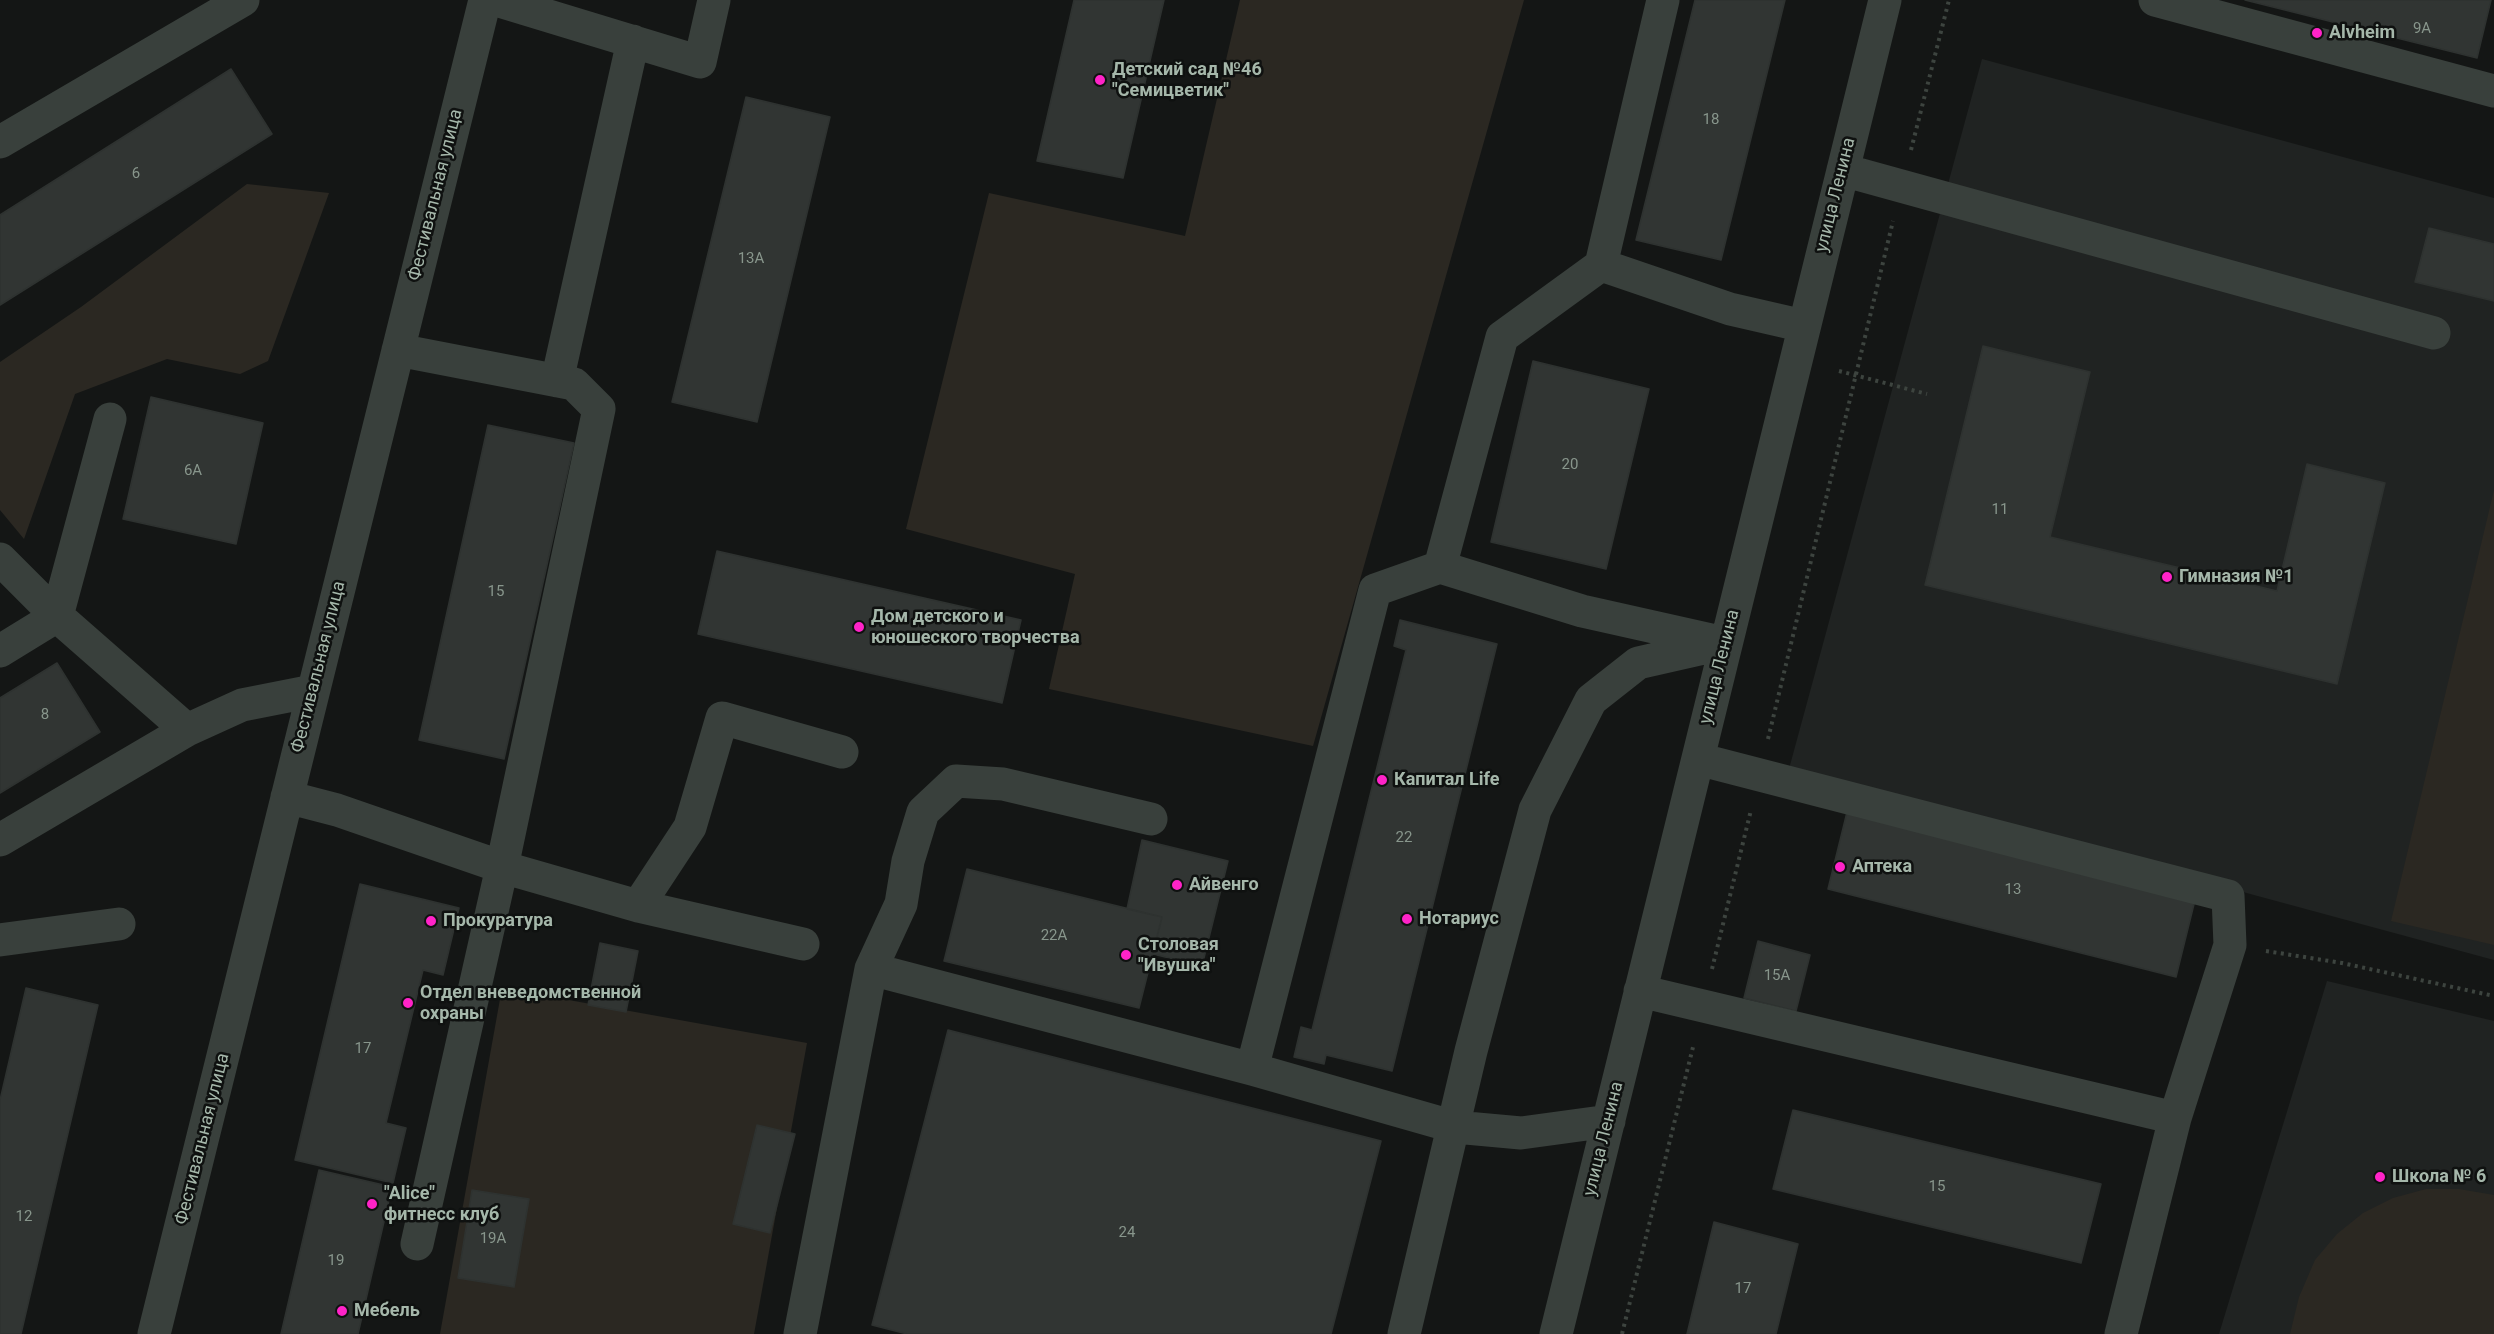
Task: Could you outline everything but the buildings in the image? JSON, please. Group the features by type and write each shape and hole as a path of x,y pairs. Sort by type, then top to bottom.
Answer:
{"street":[{"path":"0,142 243,0"},
{"name":"Фестивальная улица","path":"154,1334 485,0"},
{"path":"496,0 700,62 714,0"},
{"path":"1440,567 1502,337 1600,264 1663,0"},
{"name":"улица Ленина","path":"1556,1334 1885,0"},
{"path":"2155,0 2494,91"},
{"path":"557,381 633,41"},
{"path":"1843,170 1901,188 1943,197 2434,333"},
{"path":"1600,264 1730,309 1804,326"},
{"path":"398,350 574,384 599,409 502,867 417,1245"},
{"path":"0,651 57,616 110,419"},
{"path":"0,559 57,616 187,730"},
{"path":"1252,1069 1375,590 1440,567 1582,611 1726,643"},
{"path":"1404,1334 1455,1127 1471,1051 1535,810 1591,700 1638,663 1726,643"},
{"path":"0,840 187,730 242,705 313,691"},
{"path":"638,906 690,827 722,718 842,752"},
{"path":"1698,759 2228,896 2230,945 2175,1118 2121,1334"},
{"path":"800,1334 871,969 901,904 908,861 923,812 956,781 1003,784 1151,819"},
{"path":"287,797 337,810 502,867 638,906 803,944"},
{"path":"0,940 119,924"},
{"path":"871,969 1252,1069 1455,1127 1521,1132 1609,1121"},
{"path":"1640,991 2175,1118"}],"path":[{"path":"1623,1334 1948,0"},
{"path":"1839,370 1927,394"},
{"path":"2230,945 2342,963 2494,996"}],"shaded area":[{"path":"1240,0 1524,0 1313,746 1049,689 1075,574 906,529 989,193 1185,236"},
{"name":"Гимназия №1","path":"1982,59 2494,198 2494,960 1789,769"},
{"path":"247,184 329,193 268,361 240,374 167,359 75,394 24,539 0,510 0,362 81,307"},
{"path":"2494,490 2494,945 2391,921"},
{"name":"Школа № 6","path":"2327,981 2494,1021 2494,1334 2219,1334"},
{"path":"502,988 807,1043 754,1334 440,1334"},
{"path":"2426,1189 2459,1189 2494,1195 2494,1334 2290,1334 2299,1297 2315,1260 2337,1234 2363,1213 2393,1198"}],"place":[{"name":"Alvheim","path":"2317,33"},
{"name":"Детский сад №46 \"Семицветик\"","path":"1100,80"},
{"name":"Гимназия №1","path":"2167,577"},
{"name":"Дом детского и юношеского творчества","path":"859,627"},
{"name":"Капитал Life","path":"1382,780"},
{"name":"Аптека","path":"1840,867"},
{"name":"Айвенго","path":"1177,885"},
{"name":"Нотариус","path":"1407,919"},
{"name":"Прокуратура","path":"431,921"},
{"name":"Столовая \"Ивушка\"","path":"1126,955"},
{"name":"Отдел вневедомственной охраны","path":"408,1003"},
{"name":"Школа № 6","path":"2380,1177"},
{"name":"\"Alice\" фитнесс клуб","path":"372,1204"},
{"name":"Мебель","path":"342,1311"}]}
